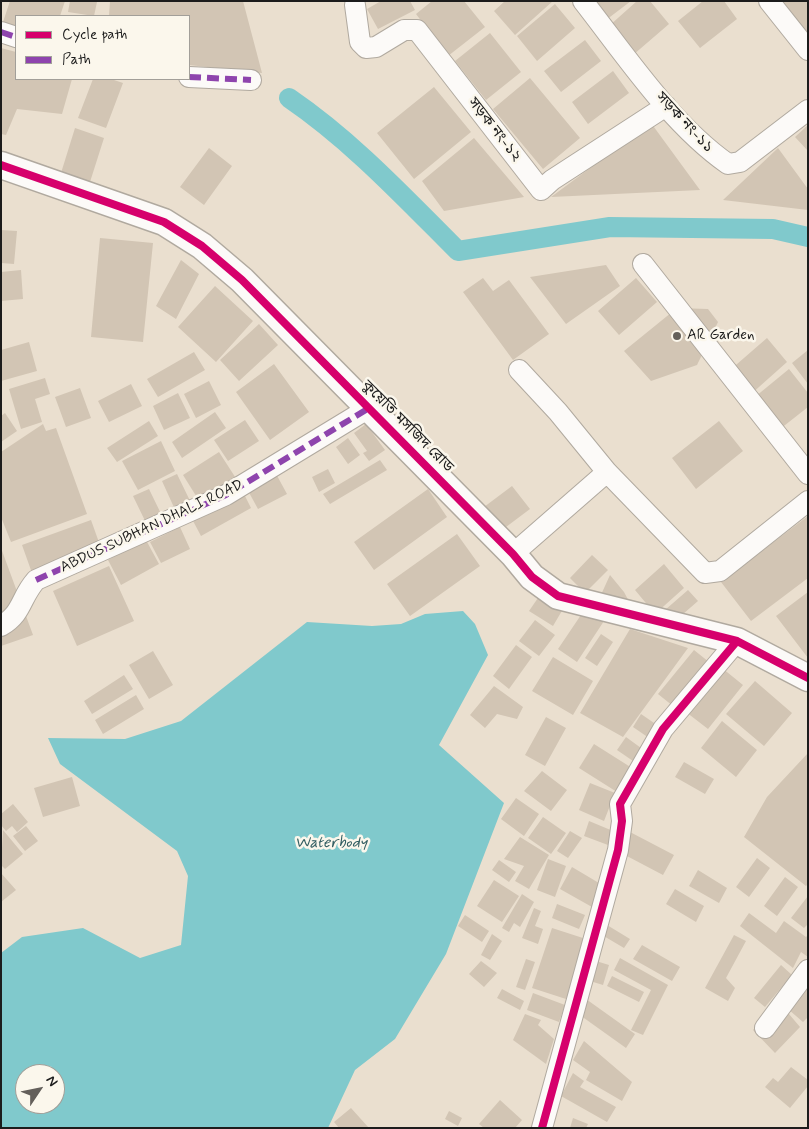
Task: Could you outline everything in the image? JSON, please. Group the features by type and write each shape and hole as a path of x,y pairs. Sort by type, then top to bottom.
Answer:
{"street":[{"name":"সড়ক নং-১১","path":"583,1 666,106 715,155 728,164 740,162 808,110"},
{"path":"769,1 808,50"},
{"name":"সড়ক নং-১২","path":"355,5 360,42 366,48 376,47 404,30 417,30 541,190 552,180 666,106"},
{"path":"1,32 15,36"},
{"path":"190,77 251,80"},
{"name":"কুয়েতি মসজিদ রোড","path":"1,165 164,222 202,246 242,280 513,554 532,577 558,596 737,641 808,678"},
{"path":"643,264 808,474"},
{"path":"519,370 558,412 607,472 704,573 720,571 730,561 808,501"},
{"name":"ABDUS SUBHAN DHALI ROAD","path":"1,626 14,618 25,592 36,580 226,495 369,408"},
{"path":"513,554 607,472"},
{"path":"542,1128 618,850 622,821 620,804 663,729 737,641"},
{"path":"765,1028 808,970"}],"water":[{"name":"Waterbody","path":"463,611 475,624 488,655 439,745 504,803 446,954 395,1039 355,1070 328,1128 1,1128 1,953 22,937 83,928 140,958 181,945 188,876 177,851 60,764 48,738 125,739 181,721 307,622 372,626 401,624 425,614"}],"building":[{"path":"10,1 65,1 60,15 15,15 15,32 1,28"},
{"path":"70,1 97,2 94,15 68,12"},
{"path":"110,1 243,1 262,73 190,65 190,15 109,15"},
{"path":"381,1 410,1 415,10 378,29 367,9"},
{"path":"432,1 464,1 485,27 448,56 416,14"},
{"path":"505,1 553,1 515,35 494,11"},
{"path":"592,1 631,1 606,20"},
{"path":"637,1 650,1 669,24 633,55 609,26"},
{"path":"703,1 724,1 737,19 700,48 678,21"},
{"path":"781,1 808,1 808,30 806,31"},
{"path":"555,4 575,28 537,61 517,36"},
{"path":"490,33 521,72 486,100 455,61"},
{"path":"585,40 601,61 561,92 544,71"},
{"path":"1,48 15,52 15,80 72,80 62,114 17,109 6,135 1,134"},
{"path":"613,71 629,93 588,124 572,102"},
{"path":"530,78 580,138 543,169 493,109"},
{"path":"93,80 114,80 123,83 106,128 78,118"},
{"path":"434,87 471,132 414,179 377,133"},
{"path":"651,123 700,190 551,197"},
{"path":"808,125 808,151 795,137"},
{"path":"75,128 104,138 90,182 61,173"},
{"path":"474,138 524,197 444,211 422,181"},
{"path":"209,148 232,166 204,205 180,187"},
{"path":"778,148 808,189 808,210 723,200"},
{"path":"1,230 17,231 14,264 1,263"},
{"path":"100,238 153,243 143,342 91,337"},
{"path":"181,260 199,274 176,319 156,306"},
{"path":"606,265 620,286 566,324 530,277"},
{"path":"21,270 23,299 1,301 1,272"},
{"path":"483,278 493,291 509,280 549,334 513,360 463,292"},
{"path":"636,278 657,302 619,335 598,311"},
{"path":"215,286 253,321 216,362 178,327"},
{"name":"AR Garden","path":"677,308 708,309 718,322 697,365 651,381 624,351"},
{"path":"259,324 278,345 239,381 220,360"},
{"path":"767,338 787,362 750,395 729,371"},
{"path":"29,342 37,371 1,381 1,350"},
{"path":"808,350 808,384 792,363"},
{"path":"194,352 205,370 158,397 147,379"},
{"path":"274,364 309,412 270,440 236,392"},
{"path":"789,369 808,393 808,407 775,433 750,401"},
{"path":"45,378 50,394 35,399 42,422 21,429 9,389"},
{"path":"209,381 221,405 196,418 184,394"},
{"path":"131,384 142,406 109,422 98,401"},
{"path":"80,388 91,418 66,427 55,397"},
{"path":"178,393 190,418 164,430 153,406"},
{"path":"215,412 226,428 182,458 172,442"},
{"path":"5,413 17,431 1,442 1,416"},
{"path":"245,420 259,441 228,461 214,440"},
{"path":"149,421 158,436 117,462 107,448"},
{"path":"719,421 743,451 696,489 672,458"},
{"path":"43,424 46,431 56,428 87,514 11,542 1,517 1,452"},
{"path":"366,424 385,450 369,461 363,453 367,451 354,433"},
{"path":"348,438 360,455 348,464 336,447"},
{"path":"161,441 175,471 138,490 122,461"},
{"path":"219,452 239,483 203,507 183,475"},
{"path":"380,460 387,470 330,504 323,494"},
{"path":"328,469 335,483 319,492 312,477"},
{"path":"275,472 287,494 258,509 246,487"},
{"path":"177,474 193,507 177,514 162,481"},
{"path":"512,486 530,509 502,530 484,507"},
{"path":"149,489 165,522 149,529 133,496"},
{"path":"428,489 447,517 374,570 354,542"},
{"path":"243,492 251,508 201,536 192,519"},
{"path":"808,516 808,578 751,621 721,582"},
{"path":"91,520 101,548 32,573 22,545"},
{"path":"180,527 190,549 161,563 150,542"},
{"path":"457,534 480,566 410,616 387,584"},
{"path":"146,540 159,564 121,585 108,560"},
{"path":"1,548 33,635 1,646"},
{"path":"592,555 608,570 585,593 570,578"},
{"path":"664,564 684,588 655,614 635,590"},
{"path":"109,566 134,621 77,646 53,591"},
{"path":"610,575 624,592 633,609 600,597"},
{"path":"688,590 698,601 675,621 665,610"},
{"path":"808,592 808,658 776,616"},
{"path":"540,595 563,609 553,626 529,611"},
{"path":"585,609 604,621 577,662 558,649"},
{"path":"535,620 555,635 539,656 519,641"},
{"path":"630,629 688,648 623,737 580,713"},
{"path":"601,634 613,642 597,666 585,658"},
{"path":"516,645 532,657 509,689 493,676"},
{"path":"694,650 709,662 673,706 658,694"},
{"path":"153,651 173,685 149,699 129,665"},
{"path":"553,657 593,681 573,715 532,691"},
{"path":"722,668 743,685 708,729 686,712"},
{"path":"124,675 133,689 92,714 84,701"},
{"path":"755,681 792,713 764,746 726,714"},
{"path":"494,686 523,707 517,719 497,714 485,728 470,715"},
{"path":"136,695 144,709 103,734 95,720"},
{"path":"641,714 657,725 649,738 633,727"},
{"path":"546,717 566,728 545,766 525,755"},
{"path":"722,721 757,750 736,777 701,748"},
{"path":"626,737 641,748 633,761 617,750"},
{"path":"594,744 632,768 617,792 579,768"},
{"path":"808,753 808,884 806,886 744,837 767,797"},
{"path":"684,762 714,779 705,794 675,777"},
{"path":"542,771 567,790 551,811 524,791"},
{"path":"72,777 80,806 43,817 34,788"},
{"path":"590,783 615,793 604,821 579,810"},
{"path":"516,798 539,814 524,836 501,819"},
{"path":"13,804 28,822 17,832 12,826 6,831 1,825 1,814"},
{"path":"543,817 566,833 551,854 528,838"},
{"path":"589,821 613,831 608,845 584,836"},
{"path":"26,826 38,841 25,851 13,836"},
{"path":"3,830 23,854 5,869 1,865"},
{"path":"570,831 582,838 568,858 557,851"},
{"path":"630,832 674,855 663,875 625,855"},
{"path":"520,837 549,855 529,889 515,881 524,866 504,859"},
{"path":"757,858 770,868 749,897 736,887"},
{"path":"548,859 566,866 555,897 537,890"},
{"path":"499,860 516,872 509,882 492,870"},
{"path":"572,867 604,886 592,907 560,889"},
{"path":"698,870 727,888 719,903 689,886"},
{"path":"1,873 16,890 1,902"},
{"path":"785,877 798,887 777,916 764,906"},
{"path":"494,880 519,896 502,922 477,906"},
{"path":"675,889 704,906 696,922 666,904"},
{"path":"522,894 534,902 520,927 514,923 509,932 502,928"},
{"path":"808,896 808,924 804,928 791,918"},
{"path":"557,904 585,915 579,929 552,918"},
{"path":"534,908 541,911 535,926 543,929 538,944 522,938"},
{"path":"749,913 776,933 784,921 806,937 808,935 808,957 801,952 793,968 740,926"},
{"path":"465,915 489,931 482,942 458,926"},
{"path":"607,925 630,939 624,948 602,935"},
{"path":"552,928 586,939 566,999 532,988"},
{"path":"492,934 502,941 490,960 481,955"},
{"path":"734,935 746,941 726,978 735,988 728,1001 705,988"},
{"path":"642,945 680,967 672,981 633,959"},
{"path":"620,958 668,985 643,1035 631,1030 651,990 614,970"},
{"path":"526,959 535,962 525,990 516,987"},
{"path":"481,961 497,973 484,987 469,974"},
{"path":"596,961 609,965 603,985 590,981"},
{"path":"781,965 792,975 765,1007 754,998"},
{"path":"808,972 808,1017 803,1022 781,1003"},
{"path":"612,976 644,992 639,1002 607,986"},
{"path":"502,989 524,1001 520,1010 497,998"},
{"path":"533,993 565,1005 559,1022 527,1010"},
{"path":"586,999 635,1034 626,1048 577,1013"},
{"path":"778,1001 800,1027 775,1053 753,1030"},
{"path":"525,1014 541,1020 538,1025 554,1039 546,1064 513,1040"},
{"path":"584,1041 632,1082 622,1101 586,1080 590,1072 573,1060"},
{"path":"791,1067 808,1080 808,1086 790,1108 765,1087 773,1078 778,1082"},
{"path":"573,1073 584,1081 580,1087 616,1107 607,1122 561,1096"},
{"path":"500,1100 522,1120 515,1128 484,1128 479,1124"},
{"path":"351,1108 369,1128 339,1128 334,1122"},
{"path":"449,1111 462,1118 458,1126 445,1119"},
{"path":"573,1118 588,1124 586,1128 570,1128"}],"waterway":[{"path":"289,98 356,151 458,251 610,227 773,229 808,237"}],"marked path":[{"path":"1,32 15,37"},
{"path":"190,77 251,80"},
{"path":"36,580 226,495 369,408"}],"cycle path":[{"path":"1,165 164,222 202,246 242,280 513,554 532,577 558,596 737,641 808,678"},
{"path":"542,1128 618,850 622,821 620,804 663,729 737,641"}],"place":[{"name":"AR Garden","path":"677,336"}]}
